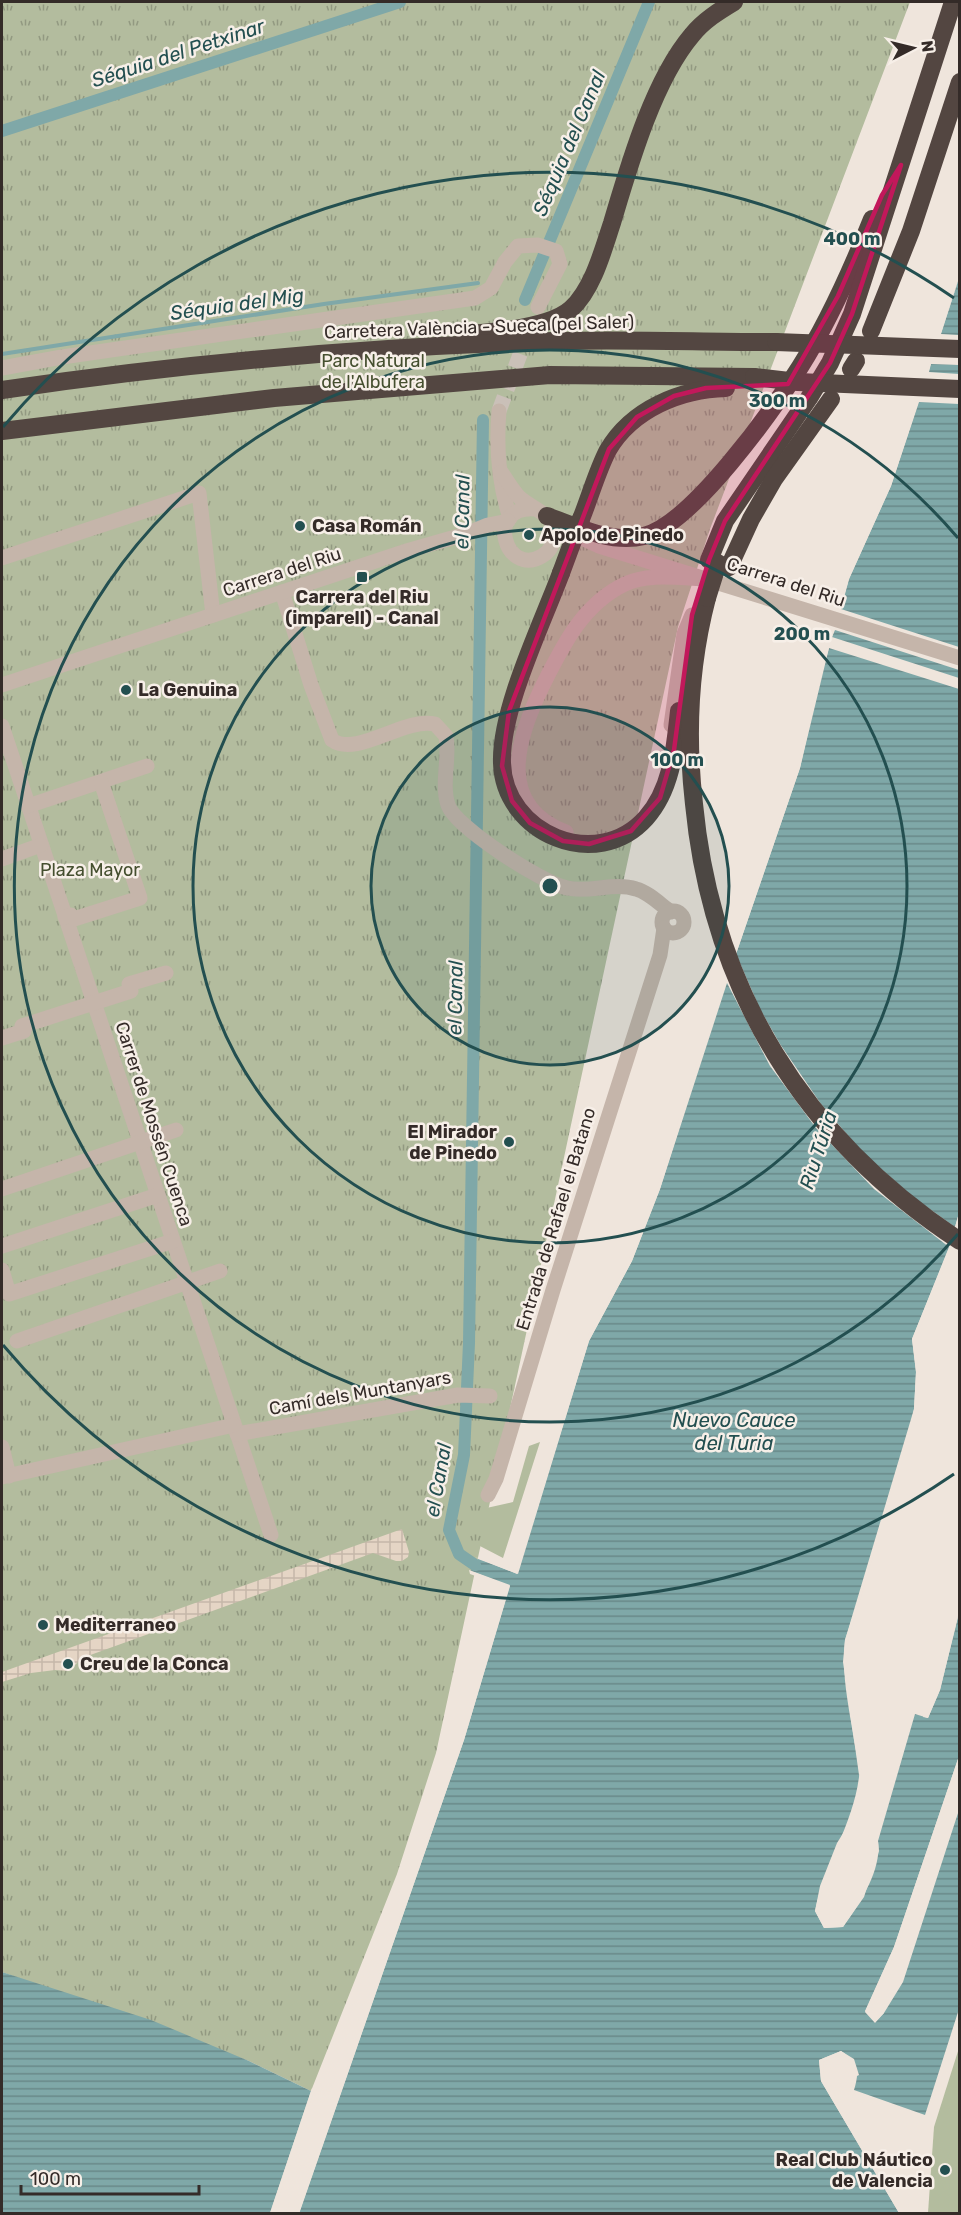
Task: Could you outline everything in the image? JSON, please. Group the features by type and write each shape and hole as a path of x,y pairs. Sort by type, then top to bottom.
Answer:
{"highway":[{"path":"408,348 443,336 490,332 542,322 570,310 591,278 604,247 652,106 675,60 692,35 712,16 734,2"},
{"path":"952,2 852,314 830,363 725,521 717,567 708,598 700,678 693,795 704,875 715,919 734,974 751,1012 787,1074 827,1126 857,1160 912,1209 960,1241"},
{"path":"871,331 911,231 960,82"},
{"path":"545,517 585,531 629,538 645,536 662,528 692,506 753,431 800,366 838,296 882,195 901,165"},
{"name":"Carretera València - Sueca (pel Saler)","path":"2,390 264,358 555,341 776,342 960,349"},
{"path":"2,431 274,398 550,375 960,389"},
{"path":"708,598 692,615 674,750 660,798 646,818 623,835 597,843 563,841 538,829 517,810 507,790 501,753 509,711 609,449 637,417 674,396 706,388 751,382"},
{"path":"717,567 751,519 774,479 831,399"}],"street":[{"path":"2,368 62,357 475,298 491,288 505,262 518,246 538,245 556,251 560,264 538,307"},
{"path":"499,411 497,439 501,484 509,520"},
{"name":"Carrera del Riu","path":"501,472 518,496 545,517 599,546"},
{"name":"Carrera del Riu","path":"2,558 199,493 213,615"},
{"path":"488,530 505,541 516,555 528,559 537,558 550,549 554,538 545,517 521,510 509,520 504,531 505,541"},
{"name":"Carrera del Riu","path":"2,685 282,592 466,534 488,530 509,520"},
{"name":"Carrera del Riu","path":"550,549 599,546 717,567 807,610 960,658"},
{"path":"692,615 684,634 666,760 659,786 647,806 631,822 604,834 576,835 551,825 525,798 518,777 518,753 532,709 575,626 597,602 626,583 717,567"},
{"name":"Entrada de Rafael el Batano","path":"282,592 332,740 346,745 419,723 435,724 446,736 448,747 447,803 451,811 462,822 540,878 566,888 589,890 621,886 638,889 650,897 668,923 660,955 556,1279 496,1479 488,1495"},
{"name":"Carrer de Mossén Cuenca","path":"2,726 271,1535"},
{"path":"28,806 147,766"},
{"path":"65,917 71,915 74,919 140,898 101,782"},
{"path":"2,859 41,845"},
{"path":"2,1038 24,1031 22,1026 131,992 129,984 166,973"},
{"path":"2,1189 176,1130"},
{"path":"2,1246 158,1195"},
{"path":"2,1270 9,1294 173,1240"},
{"path":"17,1341 220,1271"},
{"name":"Camí dels Muntanyars","path":"5,1476 236,1430 458,1395 485,1396"},
{"path":"2,1447 5,1476"}],"highlighted area":[{"path":"901,165 852,314 830,363 725,521 709,560 692,615 674,750 660,798 631,831 589,844 563,841 530,823 512,801 502,766 509,711 609,449 637,417 674,396 706,388 788,384 838,296 882,195"}],"green space":[{"name":"Parc Natural de l'Albufera","path":"2,2 910,2 710,529 678,627 436,1753 397,1874 311,2091 249,2061 2,1972"},
{"path":"540,1442 503,1558 478,1545 482,1509 513,1502 529,1446"},
{"name":"Real Club Náutico de Valencia","path":"959,2048 959,2213 928,2213 934,2127"}],"shaded area":[{"path":"402,1529 409,1552 408,1557 402,1561 373,1553 82,1658 69,1671 31,1673 2,1682 2,1672"}],"water":[{"path":"959,278 959,1213 949,1248 912,1339 916,1372 914,1409 845,1640 845,1678 859,1777 851,1811 825,1877 815,1911 824,1928 843,1927 868,1887 876,1864 878,1841 915,1714 928,1718 940,1690 959,1612 959,1756 894,1947 865,2011 875,2022 884,2013 903,1982 959,1810 959,2009 925,2115 854,2090 857,2077 856,2068 851,2059 841,2051 819,2060 821,2081 899,2213 299,2214 464,1740 510,1586 471,1571 478,1559 518,1574 589,1341 632,1261 660,1189 714,1018 800,768 820,679 849,579 891,486"},
{"path":"2,1972 151,2020 249,2061 311,2091 270,2213 2,2213"}],"pier":[{"path":"960,275 941,334 959,335 959,365 931,364 929,372 959,374 959,404 919,402 891,486 849,579 841,609 959,647 959,670 835,630 832,637 959,678 959,689 829,648 800,768 736,954 760,1009 780,1044 821,1104 863,1153 913,1197 955,1227 959,1213 960,1224 952,1249 915,1340 919,1372 917,1409 906,1446 914,1409 916,1372 912,1339 949,1247 874,1189 816,1128 770,1066 727,983 660,1189 632,1261 589,1341 517,1574 475,1557 516,1570 586,1340 629,1259 657,1188 711,1017 797,767 817,679 847,578 888,485"},
{"path":"880,1533 848,1641 846,1662 862,1771 859,1775 843,1662 845,1640"},
{"path":"469,1570 510,1585 464,1740 299,2213 296,2214 461,1739 506,1587 470,1574"},
{"path":"960,1609 940,1690 928,1718 923,1717 937,1689 945,1654"},
{"path":"959,1756 960,1766 897,1948 868,2011 875,2018 882,2011 884,2013 875,2023 865,2012 894,1947"},
{"path":"847,1827 823,1887 818,1911 826,1925 841,1924 861,1896 876,1851 875,1840 878,1841 879,1851 864,1897 843,1927 824,1928 815,1911 820,1886 837,1843"},
{"path":"841,2051 854,2059 859,2075 855,2077 851,2061 841,2054 823,2062 824,2080 902,2214 899,2213 821,2081 819,2060"},
{"path":"312,2088 314,2092 273,2214 270,2213"}],"waterway":[{"name":"Séquia del Petxinar","path":"2,131 400,2"},
{"name":"Séquia del Canal","path":"525,300 649,2"},
{"name":"Séquia del Mig","path":"2,354 324,304 478,283"},
{"name":"el Canal","path":"475,1565 459,1554 449,1530 464,1455 469,1343 483,420"}],"tunnel":[{"path":"499,411 528,333"}],"place":[{"name":"Casa Román","path":"300,526"},
{"name":"Apolo de Pinedo","path":"529,535"},
{"name":"Carrera del Riu (imparell) - Canal","path":"362,577"},
{"name":"La Genuina","path":"126,690"},
{"name":"El Mirador de Pinedo","path":"509,1142"},
{"name":"Mediterraneo","path":"43,1625"},
{"name":"Creu de la Conca","path":"68,1664"},
{"name":"Real Club Náutico de Valencia","path":"945,2170"}],"park label":[{"name":"Plaza Mayor","path":"90,870"}],"water label":[{"name":"Riu Túria","path":"818,1150"},
{"name":"Nuevo Cauce del Turia","path":"734,1432"}]}
